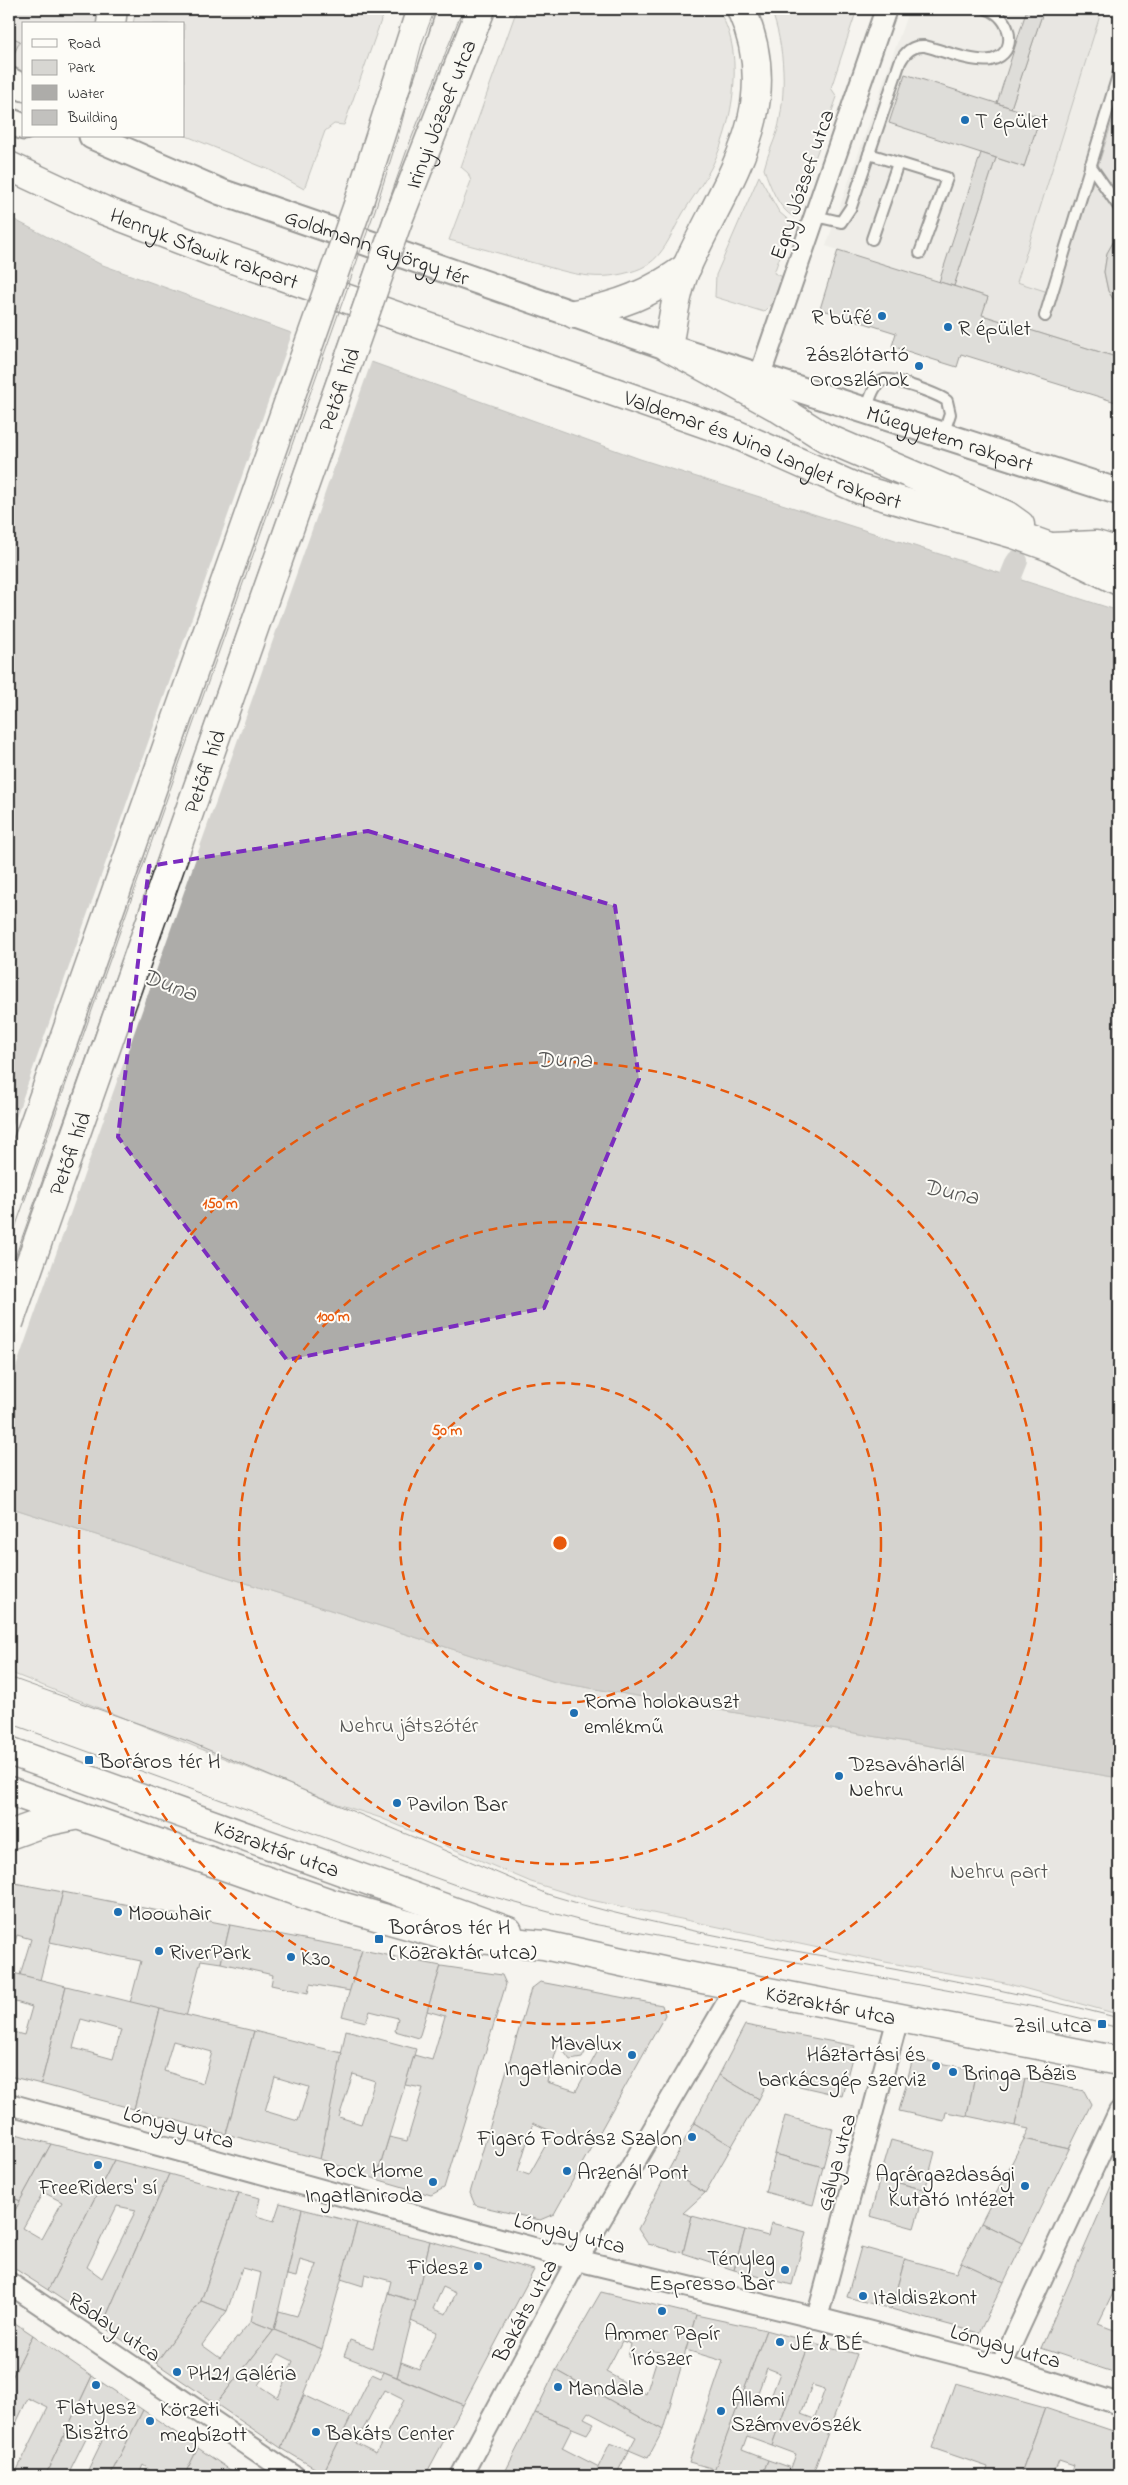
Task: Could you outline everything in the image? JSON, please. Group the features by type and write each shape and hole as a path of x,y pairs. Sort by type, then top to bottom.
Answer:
{"main road":[{"path":"111,22 113,9"},
{"name":"Irinyi József utca","path":"358,205 421,9"},
{"name":"Irinyi József utca","path":"398,220 481,9"},
{"path":"741,9 752,37 755,56 756,76 752,121 737,169 687,267 678,296 668,347 775,406 824,436 1006,515 1050,547 1096,545 1119,552"},
{"name":"Henryk Sławik rakpart","path":"9,166 112,213 210,251 405,319"},
{"name":"Petőfi híd","path":"9,1195 358,205"},
{"name":"Petőfi híd","path":"9,1323 398,220"},
{"path":"574,314 627,302 670,279 687,267"},
{"name":"Valdemar és Nina Langlet rakpart","path":"405,319 735,434 858,489 1014,534 1050,547 1119,581"},
{"name":"Közraktár utca","path":"16,1759 343,1872 544,1945"},
{"name":"Közraktár utca","path":"9,1791 330,1903 447,1936 544,1945 737,1986 1119,2061"},
{"path":"9,1834 45,1822 78,1815"}],"street":[{"name":"Egry József utca","path":"760,375 886,9"},
{"path":"9,80 22,87"},
{"path":"9,121 22,126"},
{"name":"Goldmann György tér","path":"97,138 221,192 668,347"},
{"name":"Műegyetem rakpart","path":"668,347 760,375 1119,492"},
{"name":"Bakáts utca","path":"461,2476 578,2260 737,1986"},
{"name":"Gálya utca","path":"817,2318 898,2018"},
{"name":"Lónyay utca","path":"9,2104 578,2260 817,2318 1001,2366 1119,2404"},
{"path":"1001,2366 1119,2112"},
{"name":"Ráday utca","path":"9,2283 294,2476"}],"lane":[{"path":"815,216 841,222 851,208 900,62 911,49 925,46 982,60 992,59 1008,46 1010,33 1006,22 996,12 987,9"},
{"path":"1045,316 1119,72"},
{"path":"869,154 946,178 920,253"},
{"path":"872,240 898,163"},
{"path":"1090,165 1119,206"},
{"path":"866,411 877,385 884,380 896,381 940,396 947,401 950,414 943,435"},
{"path":"343,1872 361,1880 374,1892"},
{"path":"330,1903 359,1908 368,1905"}],"highlighted area":[{"path":"368,831 615,906 639,1079 544,1308 287,1360 118,1137 149,866"}],"shaded area":[{"path":"909,9 1119,9 1119,403 962,354 957,367 925,357 892,346 896,333 820,309 838,250 826,246"}],"green space":[{"path":"9,9 113,9 111,22 22,22 22,72 9,68"},
{"path":"136,9 385,9 344,125 334,124 325,131 304,189 270,170 185,135 185,22 133,22"},
{"path":"517,9 717,9 726,26 732,45 734,88 719,151 708,174 663,249 657,257 641,268 616,275 591,276 555,269 449,240 471,181 468,173 461,167"},
{"path":"771,9 857,9 831,88 837,97 794,217 779,203 764,169 777,132 783,86 782,54"},
{"path":"1044,9 1102,9 1017,282 1057,295 1119,100 1119,232 1107,253 1104,272 1108,291 1119,308 1119,358 982,315 988,297 954,286 996,158 1024,167 1040,118 1011,108"},
{"path":"759,176 779,212 792,223 774,273 783,277 771,305 764,312 715,297 716,275"},
{"name":"Nehru part","path":"9,1507 555,1682 1119,1778 1119,2008 1117,2014 1005,1983 885,1962 586,1899 531,1882 381,1818 338,1804 9,1672"}],"water":[{"name":"Duna","path":"9,217 100,264 640,459 1119,611 1119,1778 555,1682 9,1507"}],"pier":[{"path":"293,331 372,360 9,1387 9,1137"}],"building":[{"path":"1027,9 1044,9 1011,108 997,103"},
{"path":"9,36 20,41 12,58 9,56"},
{"name":"T épület","path":"905,74 1040,117 1024,167 889,123"},
{"path":"981,153 996,158 954,286 939,282"},
{"path":"1119,232 1119,308 1108,291 1104,272 1107,253"},
{"name":"R épület","path":"838,250 988,297 982,315 1119,358 1119,403 961,354 957,367 925,357 892,346 896,333 820,309"},
{"path":"9,1882 63,1892 40,1980 20,1975 31,1939 17,1935 9,1963"},
{"name":"RiverPark","path":"63,1892 230,1925 221,1963 201,1960 186,2017 130,2003 141,1961 50,1942"},
{"name":"K30","path":"230,1925 362,1950 350,1991 310,1984 308,1993 271,1985 273,1975 221,1963"},
{"path":"362,1950 441,1966 419,2038 395,2031 398,2018 370,2011 366,2022 342,2016"},
{"path":"441,1966 502,1975 506,1984 444,2188 431,2195 376,2179 389,2137 407,2141 423,2088 405,2085 414,2055 432,2060 445,2016 427,2011"},
{"path":"9,1972 66,1986 41,2084 9,2076 9,2031 24,2035 32,2007 9,2000"},
{"path":"540,1982 662,2005 665,2015 554,2214 540,2220 475,2205 470,2193 531,1989","holes":["561,2035 567,2037 562,2049 570,2060 582,2058 590,2043 601,2045 576,2091 547,2082","533,2123 553,2132 529,2175 518,2171"]},
{"path":"66,1986 160,2009 134,2109 41,2084","holes":["81,2019 121,2030 113,2059 73,2048"]},
{"path":"160,2009 254,2031 226,2134 134,2109","holes":["173,2041 212,2052 203,2083 164,2071"]},
{"path":"745,2025 855,2046 842,2096 769,2079 759,2099 719,2075"},
{"path":"346,2030 416,2049 376,2179 320,2159","holes":["353,2074 375,2081 361,2124 339,2117"]},
{"path":"254,2031 342,2053 320,2159 226,2134","holes":["275,2077 309,2087 298,2121 265,2111"]},
{"path":"913,2058 976,2070 967,2116 946,2112 944,2121 899,2111"},
{"path":"976,2070 1025,2079 1015,2126 967,2116"},
{"path":"719,2075 759,2099 732,2146 694,2123"},
{"path":"1025,2079 1084,2091 1091,2104 1069,2149 1024,2139 1029,2129 1015,2126"},
{"path":"785,2116 833,2129 823,2167 775,2154"},
{"path":"694,2123 732,2146 705,2193 668,2171"},
{"path":"9,2132 51,2144 20,2201 9,2196"},
{"name":"Agrárgazdasági Kutató Intézet","path":"1024,2139 1069,2149 1023,2243 981,2223"},
{"path":"891,2140 935,2152 925,2190 880,2178"},
{"path":"51,2144 114,2160 48,2290 9,2265 9,2221","holes":["43,2192 62,2202 42,2239 23,2228"]},
{"path":"775,2154 823,2167 813,2205 765,2192"},
{"path":"114,2160 169,2174 102,2326 48,2290","holes":["117,2206 136,2210 102,2278 87,2267"]},
{"path":"1119,2168 1119,2281 1098,2324 1119,2332 1119,2374 1041,2348"},
{"path":"668,2171 705,2193 683,2213 692,2216 683,2253 648,2244 638,2229"},
{"path":"169,2174 239,2193 201,2301 156,2363 102,2326"},
{"path":"880,2178 925,2190 914,2228 870,2216"},
{"path":"239,2193 260,2198 256,2216 274,2221 280,2203 302,2209 274,2330 251,2321 261,2273 242,2268 227,2311 201,2301"},
{"path":"9,2196 20,2201 9,2221"},
{"path":"302,2209 357,2223 322,2349 274,2330 279,2311 297,2316 317,2265 300,2260 296,2277 287,2275"},
{"path":"692,2216 745,2230 734,2270 683,2253"},
{"path":"357,2223 430,2241 416,2302 388,2293 391,2281 365,2274 363,2286 341,2279"},
{"path":"771,2223 806,2232 792,2285 734,2270 745,2230 768,2236"},
{"path":"981,2223 1023,2243 1004,2282 961,2262"},
{"path":"430,2241 534,2270 463,2405 397,2377 401,2362 419,2369 437,2332 411,2321","holes":["443,2287 456,2293 446,2314 433,2309"]},
{"path":"861,2247 905,2259 891,2309 847,2297"},
{"path":"905,2259 956,2273 961,2262 1004,2282 979,2333 891,2309"},
{"path":"601,2292 696,2315 663,2430 556,2370","holes":["622,2341 631,2344 628,2357 645,2363 649,2350 659,2352 646,2394 606,2372"]},
{"path":"388,2293 416,2302 397,2377 344,2356 350,2340 373,2348"},
{"path":"201,2301 227,2311 202,2345 220,2358 251,2321 274,2330 216,2404 156,2363"},
{"name":"Állami Számvevőszék","path":"696,2315 766,2330 715,2469 689,2462 723,2361 686,2350"},
{"path":"9,2319 33,2335 9,2384"},
{"path":"274,2330 322,2349 281,2448 216,2404","holes":["279,2354 293,2361 278,2398 258,2385"]},
{"path":"766,2330 810,2342 772,2445 747,2436 742,2450 768,2460 762,2476 712,2476","holes":["767,2368 780,2373 769,2402 756,2398"]},
{"path":"33,2335 92,2376 45,2476 14,2476 48,2408 28,2398 9,2438 9,2384"},
{"path":"810,2342 857,2354 812,2476 762,2476 768,2460 791,2468 796,2454 772,2445","holes":["812,2385 825,2389 814,2419 801,2414"]},
{"path":"556,2370 663,2430 648,2458 629,2450 636,2437 588,2412 584,2418 594,2423 587,2434 535,2413"},
{"path":"384,2372 463,2405 425,2476 329,2476 323,2473 372,2374 381,2378","holes":["384,2390 404,2400 376,2453 356,2443"]},
{"path":"92,2376 143,2410 110,2476 85,2476 102,2441 88,2434 67,2476 45,2476"},
{"path":"955,2383 1045,2408 1020,2476 985,2476 988,2467 932,2448"},
{"name":"Bakáts Center","path":"304,2395 351,2417 323,2473 281,2448"},
{"path":"1045,2408 1119,2433 1119,2476 1070,2476 1074,2465 1059,2460 1053,2476 1020,2476"},
{"path":"143,2410 198,2448 184,2476 158,2476 143,2465 138,2476 110,2476"},
{"path":"535,2413 572,2428 562,2448 599,2467 594,2476 503,2476"},
{"path":"610,2443 629,2450 616,2475 618,2476 594,2476"},
{"path":"198,2448 239,2476 184,2476"}],"waterway":[{"path":"999,606 1017,561"}],"tram line":[{"path":"9,1245 375,210 399,133 422,43 435,9"},
{"path":"9,1274 408,147 463,9"},
{"path":"9,1677 190,1742 547,1894 607,1911 668,1925 996,1989 1119,2018"},
{"path":"9,1723 472,1891 593,1924 1040,2008 1119,2028"}],"place":[{"name":"T épület","path":"965,120"},
{"name":"R büfé","path":"882,316"},
{"name":"R épület","path":"948,327"},
{"name":"Zászlótartó Oroszlánok","path":"919,366"},
{"name":"Roma holokauszt emlékmű","path":"574,1713"},
{"name":"Boráros tér H","path":"89,1760"},
{"name":"Dzsaváharlál Nehru","path":"839,1776"},
{"name":"Pavilon Bar","path":"397,1803"},
{"name":"Moowhair","path":"118,1912"},
{"name":"Boráros tér H (Közraktár utca)","path":"379,1939"},
{"name":"RiverPark","path":"159,1951"},
{"name":"K30","path":"291,1957"},
{"name":"Zsil utca","path":"1102,2024"},
{"name":"Mavalux Ingatlaniroda","path":"632,2055"},
{"name":"Háztartási és barkácsgép szerviz","path":"936,2066"},
{"name":"Bringa Bázis","path":"953,2072"},
{"name":"Figaró Fodrász Szalon","path":"692,2137"},
{"name":"FreeRiders' sí","path":"98,2165"},
{"name":"Arzenál Pont","path":"567,2171"},
{"name":"Rock Home Ingatlaniroda","path":"433,2182"},
{"name":"Agrárgazdasági Kutató Intézet","path":"1025,2186"},
{"name":"Fidesz","path":"478,2266"},
{"name":"Tényleg Espresso Bar","path":"785,2270"},
{"name":"Italdiszkont","path":"863,2296"},
{"name":"Ammer Papír Írószer","path":"662,2311"},
{"name":"JÉ & BÉ","path":"780,2342"},
{"name":"PH21 Galéria","path":"177,2372"},
{"name":"Flatyesz Bisztró","path":"96,2385"},
{"name":"Mandala","path":"558,2387"},
{"name":"Állami Számvevőszék","path":"721,2411"},
{"name":"Körzeti megbízott","path":"150,2421"},
{"name":"Bakáts Center","path":"316,2432"}],"park label":[{"name":"Nehru játszótér","path":"409,1724"}]}
